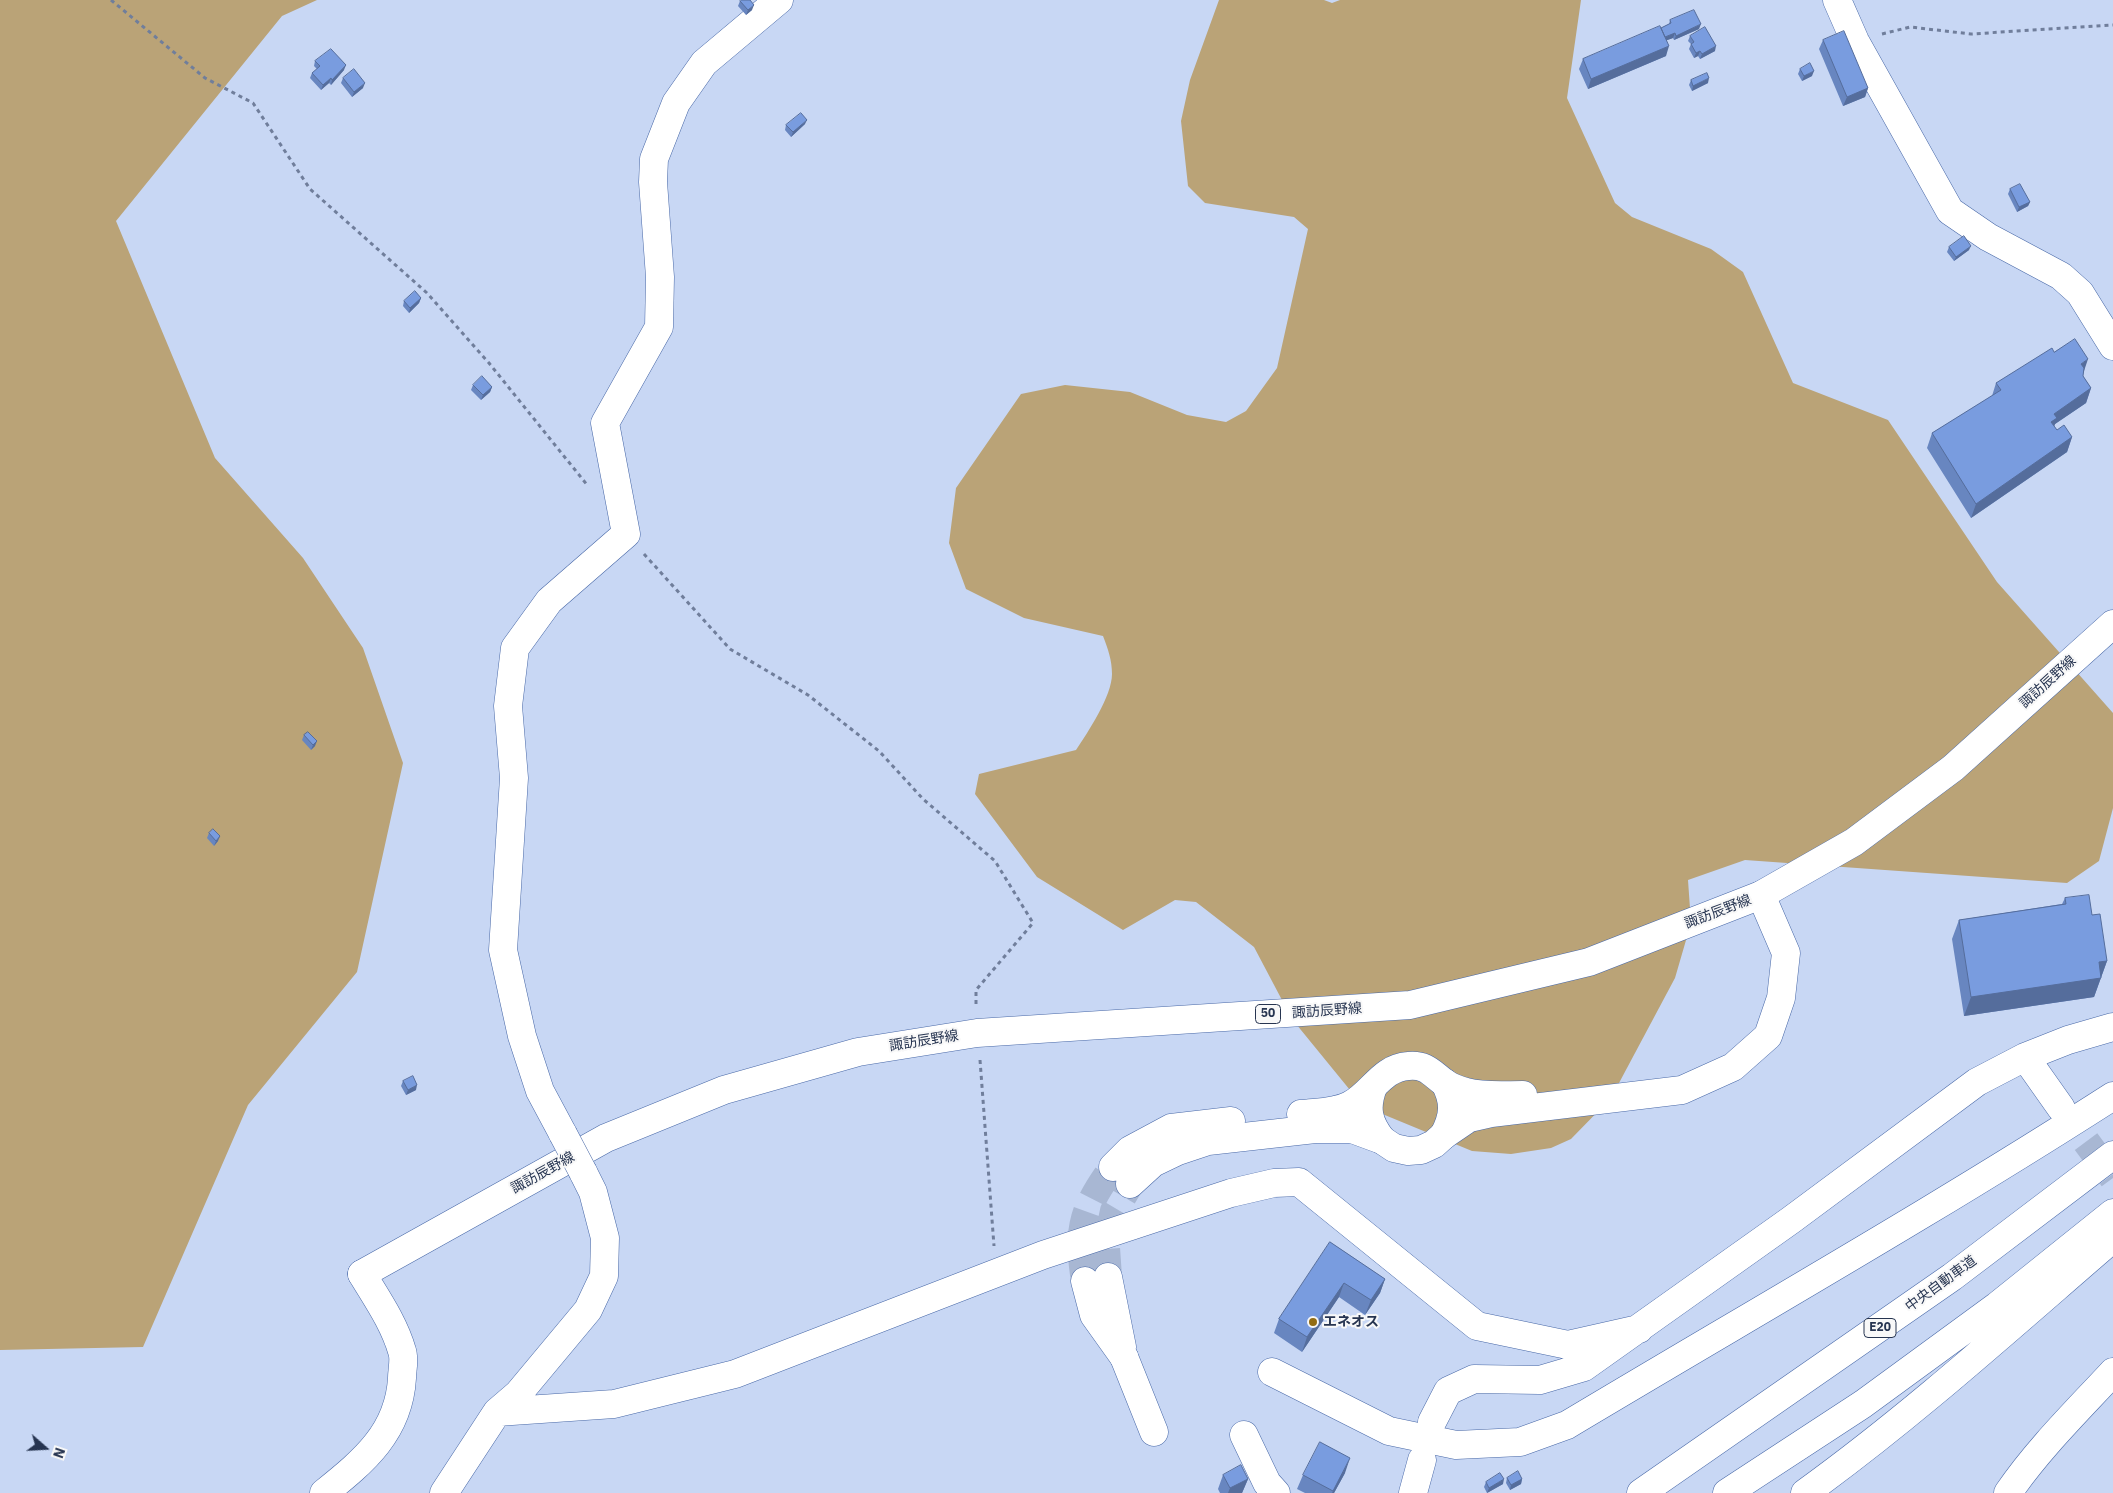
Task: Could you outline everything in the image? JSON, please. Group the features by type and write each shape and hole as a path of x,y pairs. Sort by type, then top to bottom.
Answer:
{"main road":[{"path":"444,1493 497,1412 518,1394 588,1310 604,1276 605,1238 593,1192 540,1091 522,1036 502,950 514,778 508,706 515,648 549,602 626,534 605,423 659,327 660,277 652,182 654,159 676,103 704,63 779,0"},
{"path":"1837,0 1855,41 1950,211 1988,237 2061,276 2080,293 2113,346"},
{"name":"諏訪辰野線","path":"324,1493 355,1468 376,1447 394,1418 402,1386 403,1353 392,1324 362,1274 606,1138 724,1090 858,1052 977,1032 1410,1005 1589,962 1761,895 1854,842 1953,768 2113,624"},
{"path":"1444,1135 1451,1123 1453,1109 1451,1095 1445,1083 1435,1073 1423,1067 1410,1065 1395,1068 1350,1105 1331,1111 1171,1128 1130,1150 1121,1176 1153,1164 1178,1151 1208,1141 1331,1129 1352,1129 1382,1140 1394,1148 1408,1151 1421,1150 1434,1144 1469,1118 1682,1090 1732,1067 1768,1036 1782,998 1786,953 1761,895"},
{"path":"1432,1422 1448,1391 1474,1379 1540,1380 1584,1367 1791,1220 1978,1082 2025,1056 2068,1040 2113,1027"},
{"path":"2025,1056 2061,1108"},
{"path":"1445,1083 1467,1092 1489,1095 1657,1094"},
{"path":"1373,1086 1368,1100 1368,1114 1372,1128 1382,1140"},
{"path":"1272,1372 1389,1431 1456,1445 1520,1442 1567,1425 1891,1232 2113,1096"},
{"name":"中央自動車道","path":"1641,1493 1952,1277 2113,1155"},
{"path":"497,1412 614,1404 735,1374 1042,1255 1231,1193 1274,1183 1299,1182 1477,1326 1568,1345 1639,1328"},
{"path":"1727,1493 1863,1404 1998,1306 2113,1213"},
{"path":"1805,1493 1853,1458 1957,1373 2113,1238"},
{"path":"1096,1279 1154,1432"},
{"path":"2008,1493 2057,1432 2113,1372"},
{"path":"1244,1435 1267,1483 1276,1493"},
{"path":"1413,1493 1422,1460"}],"path":[{"path":"111,0 205,78 253,104 310,189 427,293 489,363 591,489"},
{"path":"1855,41 1910,27 1971,34 2113,25"},
{"path":"626,534 730,649 808,694 872,745 924,799 995,861 1033,923 976,990 977,1032 996,1273"}],"shaded area":[{"path":"0,0 317,0 282,16 116,221 215,458 303,558 363,648 403,763 357,972 248,1105 143,1347 0,1350"},
{"path":"1219,0 1324,0 1332,3 1340,0 1581,0 1567,98 1615,203 1632,217 1711,249 1743,272 1793,383 1888,420 1997,582 2113,713 2113,808 2099,861 2067,883 1745,860 1688,880 1691,923 1675,978 1611,1098 1571,1139 1551,1148 1511,1154 1472,1151 1363,1106 1292,1019 1254,947 1196,902 1175,900 1123,930 1037,877 975,794 979,774 1076,750 1087,734 1108,693 1112,674 1110,659 1103,636 1024,618 966,589 949,543 956,488 1021,394 1065,385 1130,392 1187,415 1226,422 1246,411 1277,368 1308,229 1294,217 1205,203 1188,186 1181,121 1190,80"}],"building":[{"path":"741,0 750,0 754,5 748,10"},
{"path":"1694,10 1701,24 1676,36 1675,33 1665,37 1661,28 1671,23 1670,20"},
{"path":"1660,26 1669,46 1591,79 1583,59"},
{"path":"1705,27 1716,46 1702,54 1700,51 1696,53 1691,44 1694,42 1690,36"},
{"path":"1844,31 1868,88 1847,97 1823,40"},
{"path":"331,49 346,65 332,80 331,78 323,85 312,73 320,66 315,61"},
{"path":"1810,63 1814,71 1804,76 1800,69"},
{"path":"354,69 365,83 354,92 343,78"},
{"path":"1707,73 1709,78 1693,86 1691,80"},
{"path":"801,113 807,120 793,132 786,125"},
{"path":"2020,184 2030,202 2019,207 2010,189"},
{"path":"1964,236 1971,246 1956,257 1949,247"},
{"path":"415,291 421,298 410,308 404,301"},
{"path":"2075,339 2088,359 2081,364 2084,368 2083,376 2091,388 2054,414 2057,418 2051,422 2057,430 2064,425 2072,437 1976,504 1932,433 2001,390 1996,383 2052,348 2054,352"},
{"path":"482,376 492,387 483,395 473,385"},
{"path":"308,732 317,741 313,745 304,735"},
{"path":"213,829 220,836 216,841 209,833"},
{"path":"2089,895 2092,915 2100,914 2107,961 2099,962 2101,978 1971,997 1959,920 2066,904 2065,898"},
{"path":"413,1076 417,1085 408,1090 403,1081"},
{"path":"1330,1242 1385,1279 1371,1300 1344,1283 1307,1337 1279,1319"},
{"path":"1320,1442 1350,1458 1333,1491 1303,1475"},
{"path":"1241,1465 1248,1479 1230,1488 1223,1475"},
{"path":"1518,1471 1522,1479 1511,1485 1507,1478"},
{"path":"1500,1473 1504,1479 1489,1488 1486,1482"}],"tunnel":[{"path":"2061,1108 2113,1178"},
{"path":"1085,1281 1082,1247 1084,1221 1094,1196 1113,1167"},
{"path":"1108,1277 1106,1248 1114,1211 1130,1184"}],"place":[{"name":"エネオス","path":"1313,1322"}]}
